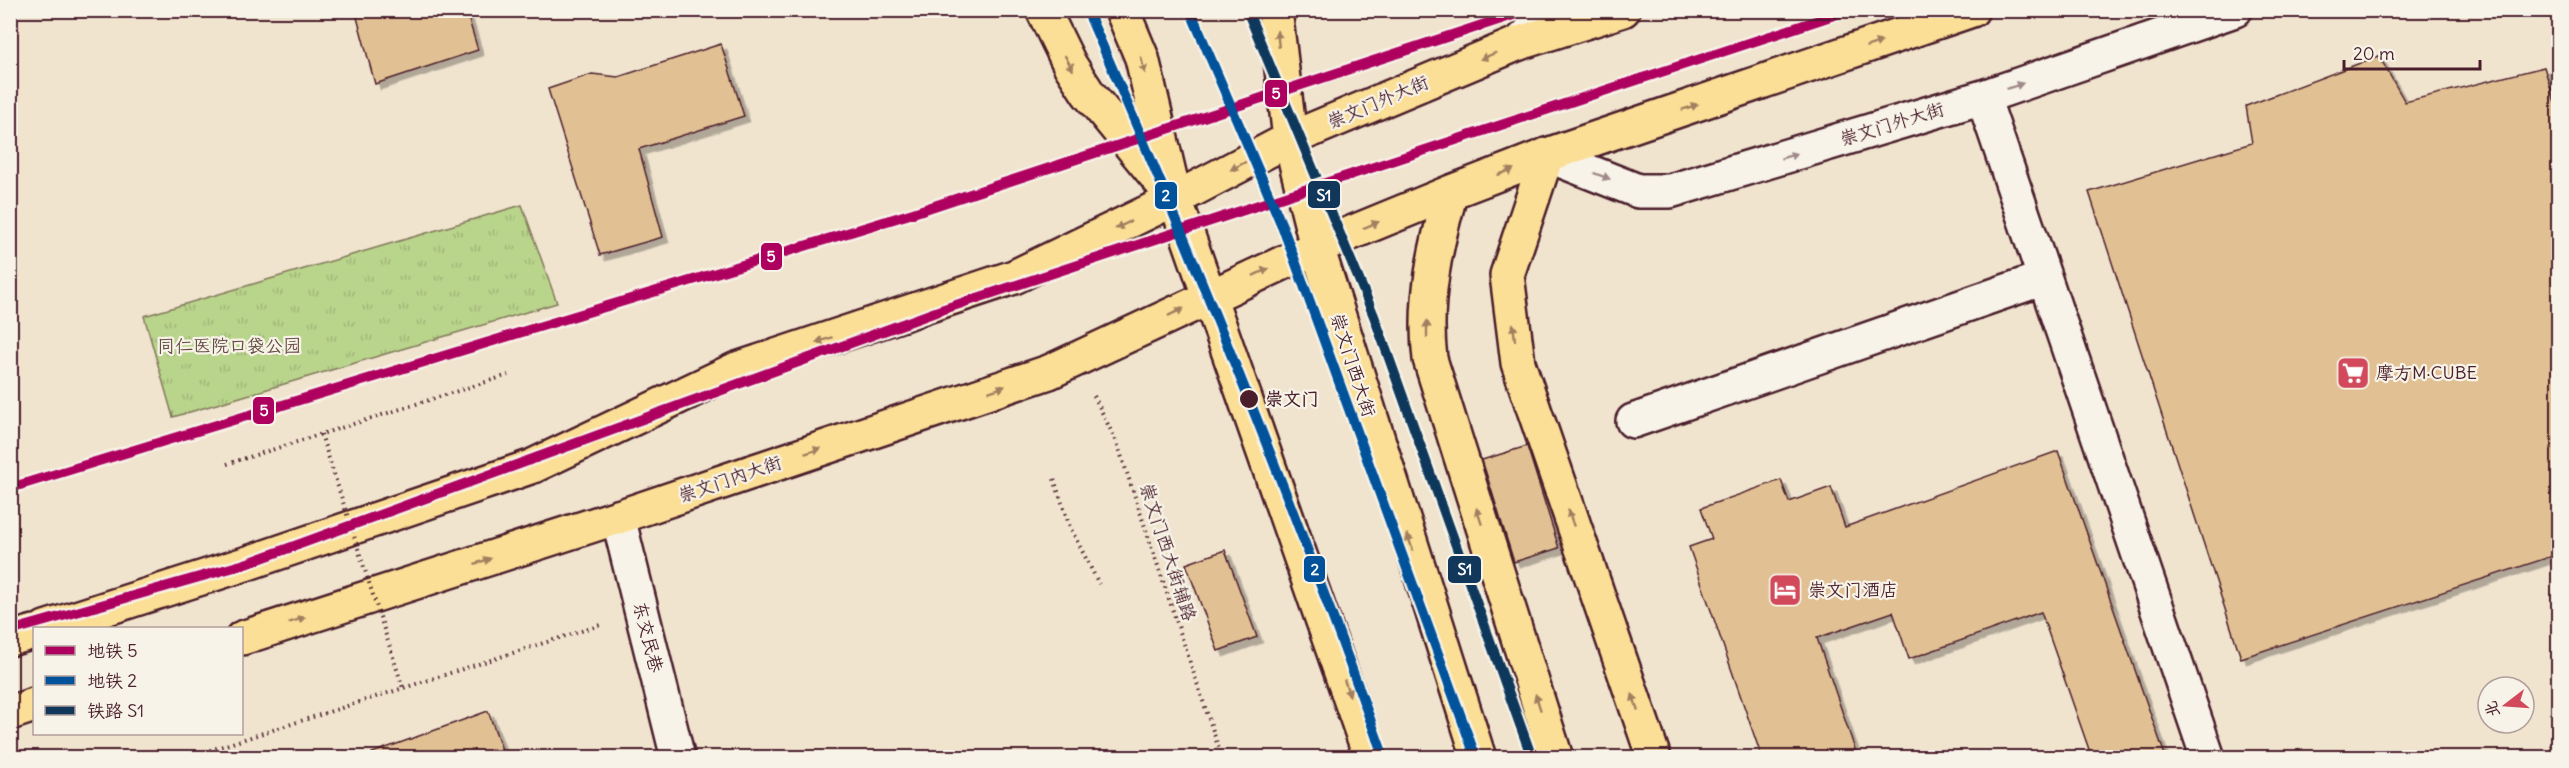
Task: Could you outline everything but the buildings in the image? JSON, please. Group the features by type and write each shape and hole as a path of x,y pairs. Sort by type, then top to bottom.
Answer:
{"main road":[{"path":"1043,10 1070,65 1088,93 1175,200"},
{"path":"1122,10 1142,58 1175,200 1371,758"},
{"name":"崇文门西大街","path":"1275,10 1290,139 1317,247 1479,758"},
{"name":"崇文门外大街","path":"1175,200 1290,139 1519,43 1623,10"},
{"path":"1208,297 1317,247 1547,155 1972,10"},
{"path":"1547,155 1508,275 1518,363 1654,758"},
{"path":"1451,192 1437,242 1431,281 1426,328 1430,359 1556,758"},
{"path":"48,627 244,564 533,466 736,369 1014,278 1175,200"},
{"name":"崇文门内大街","path":"243,638 618,517 1077,360 1208,297"},
{"path":"10,639 33,632"},
{"path":"10,713 33,705"}],"street":[{"name":"崇文门外大街","path":"1519,43 1554,10"},
{"name":"崇文门外大街","path":"1547,155 1638,191 1670,191 1983,97 2235,10"},
{"path":"1983,97 2208,758"},
{"path":"1633,421 2044,279"},
{"name":"东交民巷","path":"618,517 678,758"}],"path":[{"name":"崇文门西大街辅路","path":"1077,360 1117,442 1222,758"},
{"path":"227,464 508,375"},
{"path":"321,434 403,688"},
{"path":"1054,479 1070,527 1098,584"},
{"path":"204,752 642,612"}],"green space":[{"name":"同仁医院口袋公园","path":"522,205 557,303 173,417 144,316"}],"metro line":[{"name":"2","path":"1087,10 1242,381 1315,569 1384,758"},
{"name":"2","path":"1190,10 1283,228 1476,758"},
{"name":"5","path":"10,488 913,213 1528,10"},
{"name":"5","path":"10,631 245,564 941,310 1849,10"}],"rail line":[{"name":"S1","path":"1247,10 1374,316 1532,758"}],"place":[{"name":"摩方M·CUBE","path":"2353,373"},
{"name":"崇文门","path":"1249,399"},
{"name":"崇文门酒店","path":"1785,590"}]}
